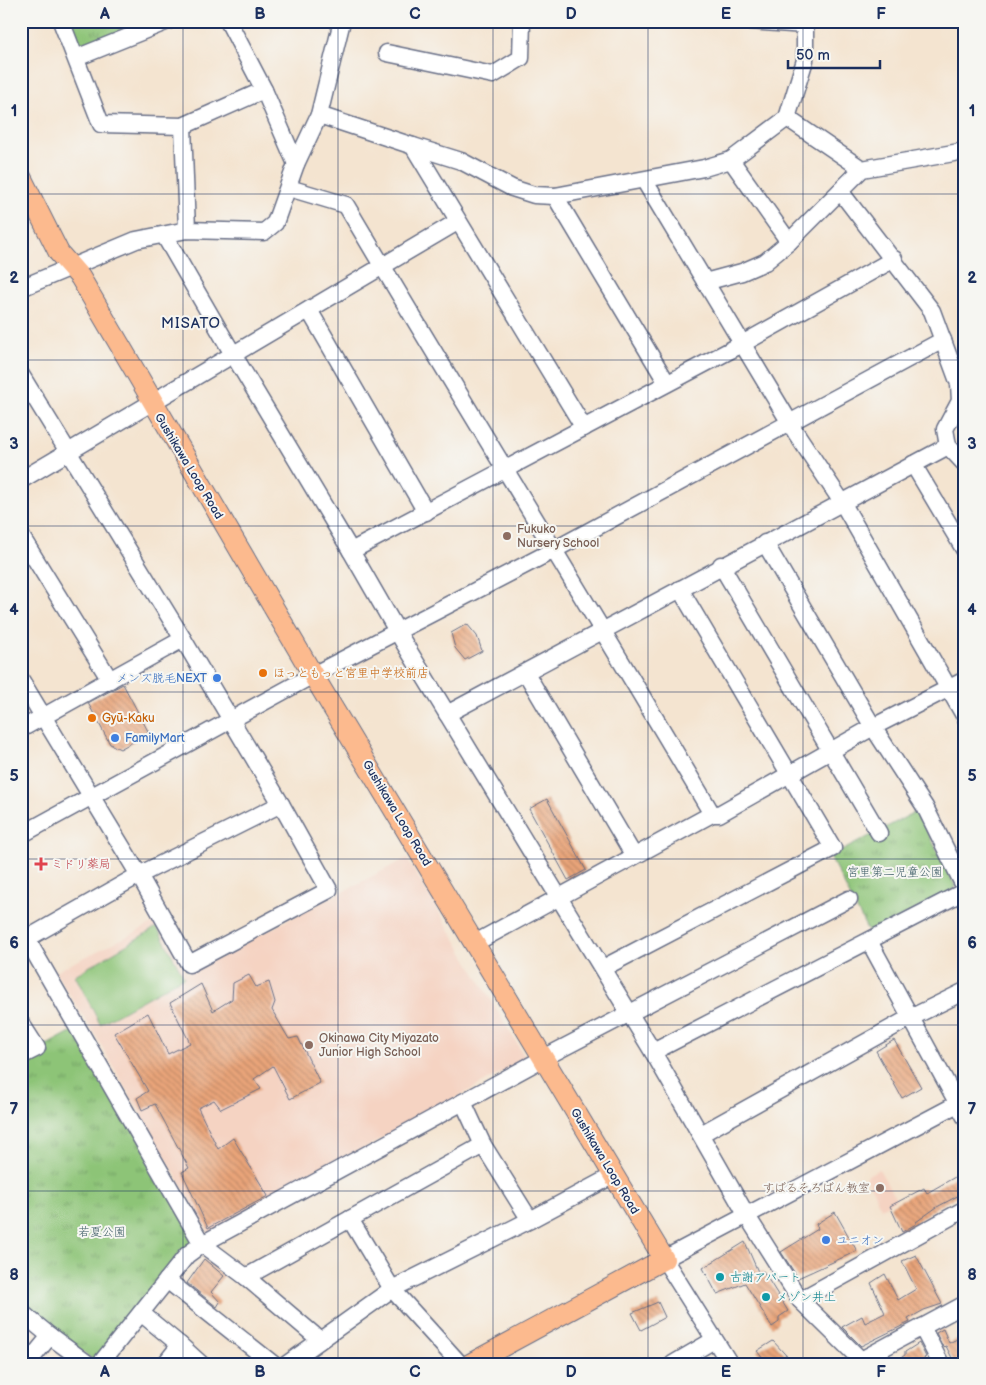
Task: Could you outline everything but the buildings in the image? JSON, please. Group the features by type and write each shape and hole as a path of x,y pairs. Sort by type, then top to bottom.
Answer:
{"main road":[{"name":"Gushikawa Loop Road","path":"22,180 59,254 80,277 313,675 664,1259"},
{"path":"470,1364 664,1259"}],"street":[{"path":"62,21 101,124 183,126 264,90"},
{"path":"76,58 168,21"},
{"path":"228,21 264,90 296,164"},
{"path":"21,288 136,240 188,230 264,232 275,223 290,188 296,164 319,115 342,21"},
{"path":"387,53 493,75 521,58 522,21"},
{"path":"319,115 462,161 512,188 534,194 555,196 704,168 730,160 787,118 805,60 805,23 750,21"},
{"path":"787,118 862,169"},
{"path":"183,126 188,230"},
{"path":"413,146 457,222 584,428"},
{"path":"705,282 742,272 765,262 789,242 862,169 965,151"},
{"path":"730,160 789,242"},
{"path":"644,180 742,344 842,502 965,717"},
{"path":"290,188 346,205 505,471 603,628 712,814"},
{"path":"840,191 932,311 959,384 960,401 945,428 948,446 965,464"},
{"path":"555,196 667,383"},
{"path":"21,480 153,404 457,222"},
{"path":"164,235 397,632 603,968 747,1216 800,1300 863,1362 965,1304"},
{"path":"351,551 742,344 894,259"},
{"path":"309,310 426,512"},
{"path":"21,835 313,675 554,550 943,340"},
{"path":"21,375 183,639 281,804 329,890 189,964 140,875 91,797 45,716 21,680"},
{"path":"447,714 526,673 603,628 948,446"},
{"path":"913,464 965,551"},
{"path":"21,536 110,680"},
{"path":"653,1052 965,890 925,807 873,727 764,543"},
{"path":"721,566 879,833"},
{"path":"603,968 833,848 680,589"},
{"path":"21,729 183,639"},
{"path":"526,673 634,856"},
{"path":"475,943 712,814 719,814 788,773 873,727 965,680"},
{"path":"281,804 23,936 202,1244 246,1277 320,1340"},
{"path":"100,1364 188,1255 202,1244 543,1059 849,899"},
{"path":"730,1364 664,1259 962,1107 910,1018 869,941"},
{"path":"701,1134 910,1018 965,991"},
{"path":"21,1023 37,1048 21,1056"},
{"path":"463,1102 483,1145 530,1220"},
{"path":"246,1277 483,1145"},
{"path":"287,1364 392,1289 530,1220 614,1175"},
{"path":"800,1300 965,1209"},
{"path":"350,1219 392,1289 460,1364"},
{"path":"167,1280 272,1364"},
{"path":"21,1312 88,1364"},
{"path":"141,1313 201,1364"},
{"path":"922,1327 941,1364"},
{"path":"27,1364 50,1336"},
{"path":"673,1364 714,1340"},
{"path":"165,1364 180,1345"}],"shaded area":[{"name":"Okinawa City Miyazato Junior High School","path":"407,858 526,1059 210,1234 93,1031 55,972 156,922 187,973"},
{"name":"すばるそろばん教室","path":"879,1169 896,1199 881,1208 866,1176"}],"green space":[{"path":"61,21 168,21 76,58"},
{"name":"宮里第二児童公園","path":"917,811 955,886 952,891 869,933 830,857"},
{"path":"157,927 184,977 100,1024 75,975"},
{"name":"若夏公園","path":"78,1028 202,1244 100,1364 21,1312 21,1059"}],"place":[{"name":"Fukuko Nursery School","path":"507,536"},
{"name":"ほっともっと宮里中学校前店","path":"263,673"},
{"name":"メンズ脱毛NEXT","path":"217,678"},
{"name":"Gyū-Kaku","path":"92,718"},
{"name":"FamilyMart","path":"115,738"},
{"name":"ミドリ薬局","path":"41,864"},
{"name":"Okinawa City Miyazato Junior High School","path":"309,1045"},
{"name":"すばるそろばん教室","path":"880,1188"},
{"name":"ユニオン","path":"826,1240"},
{"name":"古謝アパート","path":"720,1277"},
{"name":"メゾン井上","path":"766,1297"}],"district":[{"name":"MISATO","path":"191,323"}]}
